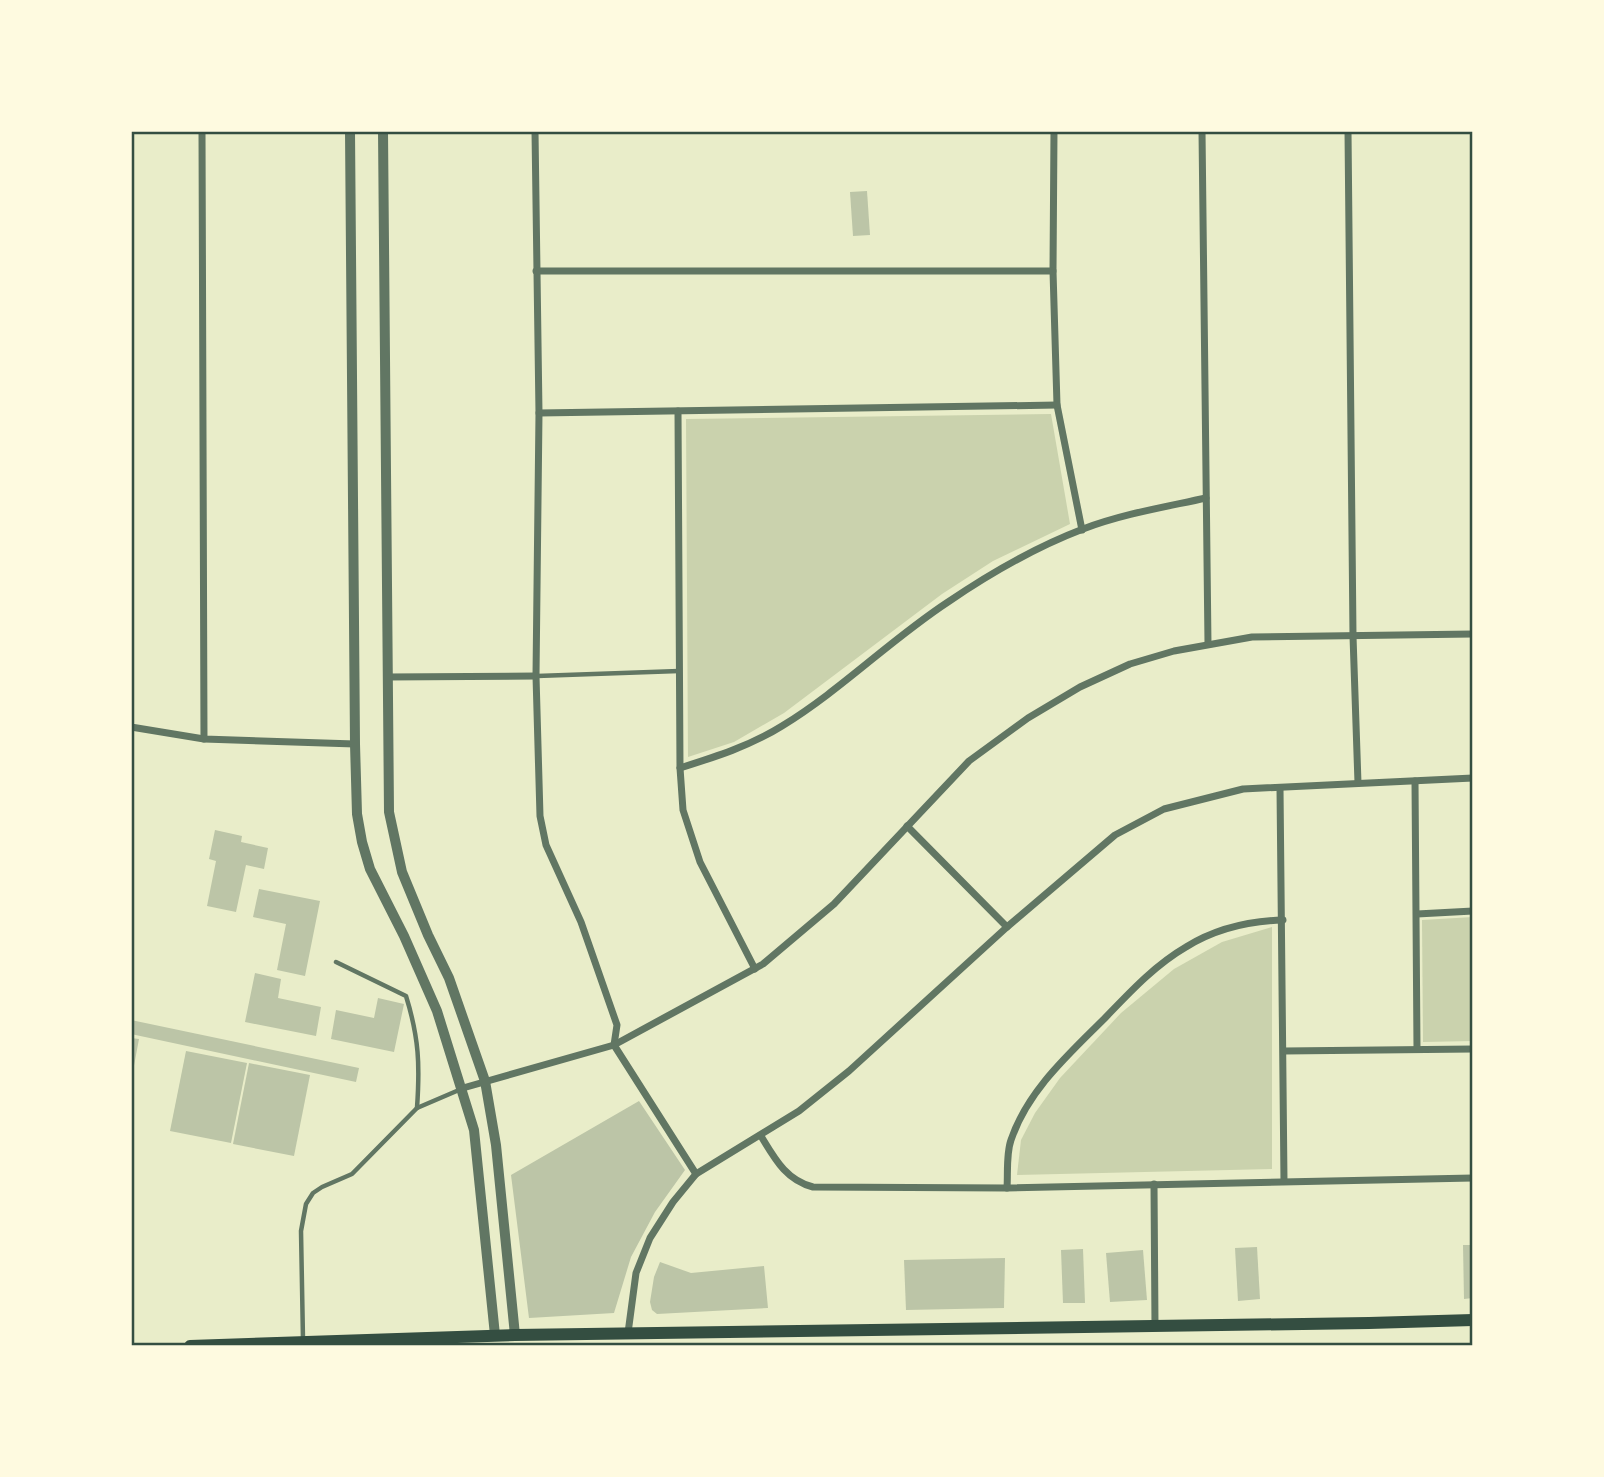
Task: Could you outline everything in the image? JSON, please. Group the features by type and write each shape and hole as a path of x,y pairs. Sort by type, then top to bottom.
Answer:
{"main road":[{"path":"190,1346 495,1335 1473,1320"}],"street":[{"path":"202,131 204,739"},
{"path":"350,131 355,744 358,814 370,869 404,936 437,1011 463,1088 474,1130 495,1335"},
{"path":"383,131 389,812 394,842 411,898 449,978 485,1081 496,1145 515,1335"},
{"path":"536,131 539,413 536,676 539,788 546,845 581,922 597,966 617,1025 614,1045 696,1174"},
{"path":"1054,131 1053,271 1057,405 1082,530"},
{"path":"1202,131 1208,644"},
{"path":"1348,131 1353,636 1358,783"},
{"path":"536,271 1053,271"},
{"path":"539,413 1057,405"},
{"path":"678,411 680,768 683,810 700,862 755,969"},
{"path":"680,768 733,751 781,727 825,697 946,603 999,570 1082,530 1132,514 1206,498"},
{"path":"463,1088 614,1045 755,969 834,904 969,761 1038,711 1080,687 1130,664 1174,651 1252,637 1473,634"},
{"path":"387,677 536,676"},
{"path":"131,727 204,739 355,744"},
{"path":"628,1333 636,1273 650,1238 673,1202 696,1174 799,1111 849,1071 1007,927 1115,835 1164,809 1243,789 1473,778"},
{"path":"1415,781 1417,1049"},
{"path":"1280,788 1284,1181"},
{"path":"907,826 1007,927"},
{"path":"1417,914 1473,911"},
{"path":"1007,1188 1010,1142 1027,1107 1054,1070 1151,972 1186,947 1219,932 1254,921 1283,920"},
{"path":"1284,1051 1473,1049"},
{"path":"761,1136 781,1168 800,1184 813,1187 1007,1188 1473,1178"},
{"path":"1154,1184 1155,1326"}],"lane":[{"path":"536,676 679,671"},
{"path":"335,962 406,996 415,1026 420,1061 417,1108"},
{"path":"303,1342 301,1231 306,1204 313,1193 322,1187 352,1174 417,1108 463,1088"}],"green space":[{"path":"1051,414 1070,524 993,561 942,594 784,713 734,742 688,757 686,419"},
{"path":"1473,917 1473,1041 1423,1042 1422,920"},
{"path":"1272,927 1272,1169 1017,1175 1021,1140 1035,1113 1060,1078 1121,1013 1174,969 1222,942"}],"building":[{"path":"867,191 870,235 853,236 850,192"},
{"path":"215,830 242,836 241,842 268,848 264,869 246,865 236,912 207,906 216,861 209,859"},
{"path":"259,889 320,901 305,976 277,970 286,924 253,917"},
{"path":"255,973 281,979 278,998 321,1007 316,1036 245,1022"},
{"path":"378,998 404,1004 394,1052 331,1039 336,1010 374,1018"},
{"path":"131,1020 359,1068 356,1082 131,1034"},
{"path":"131,1038 139,1039 133,1071 131,1071"},
{"path":"186,1051 247,1063 231,1143 170,1131"},
{"path":"249,1063 310,1075 294,1156 233,1144"},
{"path":"639,1101 685,1170 655,1212 631,1257 614,1313 529,1318 511,1175"},
{"path":"1463,1245 1473,1245 1473,1298 1464,1299"},
{"path":"1257,1247 1260,1299 1238,1301 1235,1248"},
{"path":"1083,1249 1085,1303 1063,1303 1061,1250"},
{"path":"1143,1250 1147,1300 1110,1302 1106,1253"},
{"path":"1005,1258 1004,1308 906,1310 904,1260"},
{"path":"660,1262 691,1273 764,1266 768,1308 657,1314 652,1310 650,1302 654,1277"}]}
